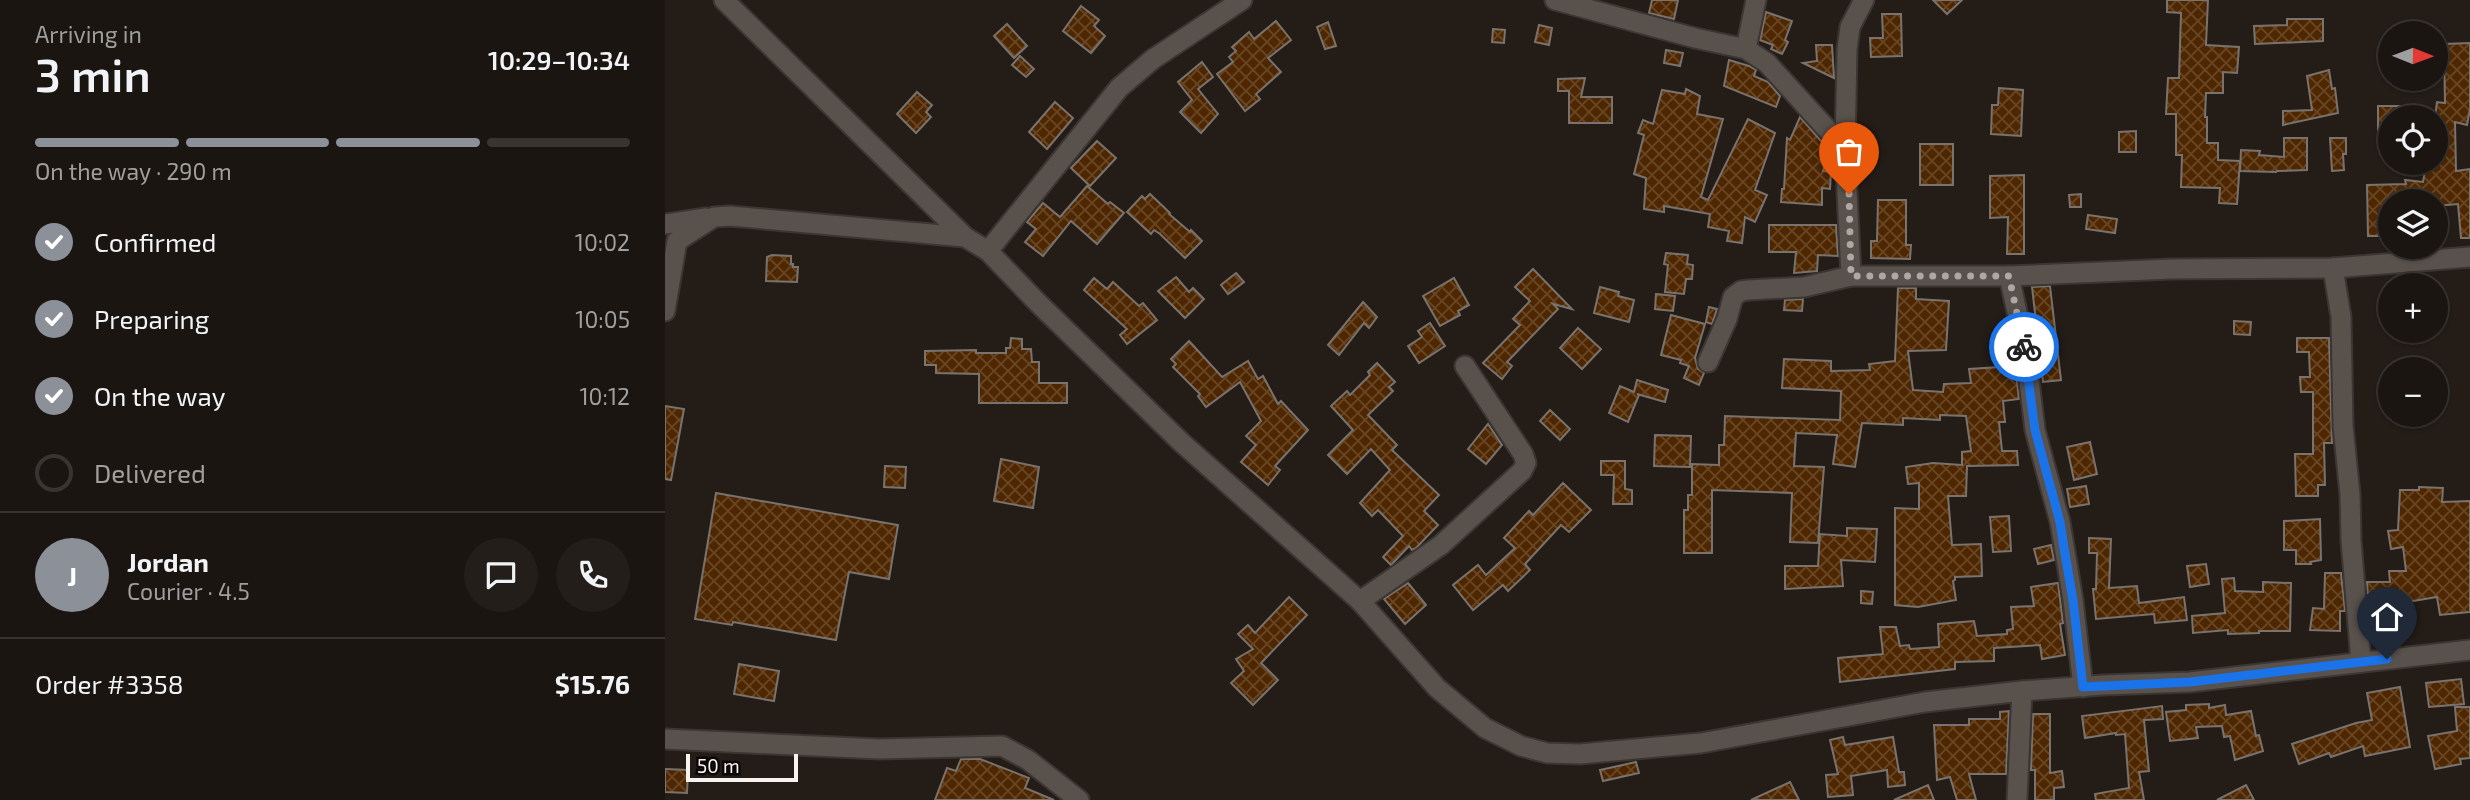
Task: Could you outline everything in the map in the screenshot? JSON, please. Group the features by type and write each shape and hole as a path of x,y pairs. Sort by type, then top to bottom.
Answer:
{"street":[{"path":"724,0 965,237 988,251 1181,442 1360,601 1437,688 1485,728 1521,746 1547,753 1580,754 1701,743 1925,702 2022,691 2190,682 2470,650"},
{"path":"988,251 1119,88 1153,59 1241,0"},
{"path":"1555,0 1746,49 1767,62 1845,149"},
{"path":"1746,49 1756,0"},
{"path":"1851,276 1845,149 1847,51 1850,27 1864,0"},
{"path":"665,224 730,216 965,237"},
{"path":"665,311 677,241 714,217"},
{"path":"1708,362 1727,319 1733,297 1741,291 1804,287 1851,276 2009,276 2171,269 2333,268 2470,257"},
{"path":"2333,268 2341,317 2343,426 2361,662"},
{"path":"2009,276 2025,348 2035,430 2060,522 2073,600 2083,687"},
{"path":"1360,601 1441,545 1522,471 1526,463 1523,454 1465,366"},
{"path":"2017,800 2022,691"},
{"path":"665,739 879,749 1002,746 1028,760 1079,800"}],"building":[{"path":"1652,0 1678,0 1674,19 1649,13"},
{"path":"1933,0 1962,0 1947,14"},
{"path":"2167,0 2208,0 2206,45 2239,47 2237,73 2223,72 2223,93 2206,93 2205,117 2207,143 2218,143 2218,160 2240,161 2237,204 2219,203 2220,188 2181,187 2182,155 2176,155 2176,114 2166,114 2168,78 2179,78 2181,13 2167,12"},
{"path":"1081,6 1099,20 1094,26 1105,36 1091,53 1063,31"},
{"path":"1766,12 1792,21 1785,40 1788,42 1782,54 1771,49 1773,45 1760,40"},
{"path":"1882,14 1901,14 1902,56 1871,57 1870,38 1883,38"},
{"path":"2287,19 2323,19 2323,41 2255,44 2254,26 2287,25"},
{"path":"1276,21 1291,40 1268,58 1281,72 1256,94 1260,99 1245,111 1217,74 1233,62 1229,57 1236,51 1232,47 1249,32 1254,39"},
{"path":"1328,22 1336,46 1325,49 1317,27"},
{"path":"1007,24 1027,46 1014,58 994,36"},
{"path":"1539,25 1552,28 1549,45 1535,42"},
{"path":"1493,29 1505,30 1504,43 1492,42"},
{"path":"2470,43 2470,109 2467,125 2455,122 2456,171 2470,169 2470,238 2461,238 2458,204 2448,205 2448,189 2378,189 2378,236 2368,236 2367,185 2406,184 2405,180 2423,182 2424,175 2448,175 2448,105 2437,105 2437,102 2445,103 2445,91 2448,91 2448,44"},
{"path":"1816,45 1832,45 1834,78 1803,63 1817,61"},
{"path":"1666,50 1683,53 1680,66 1664,63"},
{"path":"1020,56 1034,69 1026,77 1012,65"},
{"path":"1729,60 1749,66 1756,70 1754,76 1768,82 1780,96 1776,107 1724,86"},
{"path":"1202,62 1213,77 1198,89 1218,114 1201,133 1180,112 1192,100 1178,82"},
{"path":"2329,70 2332,89 2335,88 2338,113 2283,125 2283,111 2312,110 2307,76"},
{"path":"1585,78 1581,97 1612,97 1612,123 1569,123 1569,91 1558,91 1558,79"},
{"path":"1999,88 2023,90 2021,136 1991,134 1992,105 1998,105"},
{"path":"1686,89 1700,96 1697,114 1723,119 1701,197 1708,200 1748,119 1775,133 1755,190 1767,195 1755,222 1745,217 1742,243 1727,241 1729,231 1708,227 1710,214 1664,206 1664,212 1644,209 1646,178 1634,174 1644,135 1638,133 1643,120 1653,124 1662,90 1685,94"},
{"path":"917,92 932,105 926,112 931,117 916,133 897,114"},
{"path":"1055,102 1073,118 1047,149 1029,132"},
{"path":"1800,117 1830,151 1823,171 1831,172 1830,189 1822,188 1822,205 1781,202 1787,138 1790,140"},
{"path":"2136,131 2136,152 2119,152 2119,132"},
{"path":"2284,138 2307,138 2307,170 2240,171 2241,150 2284,157"},
{"path":"2330,138 2346,138 2344,170 2332,171"},
{"path":"1097,141 1116,158 1090,186 1071,168"},
{"path":"1920,144 1953,144 1953,185 1920,185"},
{"path":"2024,175 2024,254 2007,254 2008,217 1990,218 1990,176"},
{"path":"1087,186 1108,204 1110,202 1124,213 1097,244 1071,221 1043,256 1025,242 1036,229 1027,222 1043,203 1060,217"},
{"path":"1150,194 1202,241 1185,258 1160,234 1154,230 1151,234 1127,212 1142,196 1145,199"},
{"path":"2081,194 2081,207 2070,207 2069,195"},
{"path":"1878,200 1906,200 1906,245 1911,245 1910,259 1871,258 1871,241 1877,241"},
{"path":"2088,215 2117,219 2115,233 2086,229"},
{"path":"1769,225 1836,225 1838,256 1818,255 1817,271 1794,273 1796,252 1769,252"},
{"path":"1666,253 1688,255 1687,264 1693,265 1692,279 1686,279 1684,294 1665,292 1668,265 1664,264"},
{"path":"791,256 791,264 798,267 797,282 766,281 767,257"},
{"path":"1533,269 1572,309 1553,304 1558,309 1507,362 1512,366 1502,379 1483,363 1520,325 1513,319 1530,301 1515,287"},
{"path":"1236,273 1244,282 1228,294 1221,285"},
{"path":"1176,277 1189,292 1193,288 1204,299 1185,318 1158,291"},
{"path":"1094,278 1107,289 1113,282 1139,306 1143,303 1157,320 1127,344 1120,335 1127,329 1084,290"},
{"path":"1454,278 1469,305 1458,311 1460,315 1440,326 1423,296"},
{"path":"2050,286 2061,380 2043,382 2032,287"},
{"path":"1600,287 1619,292 1618,296 1634,300 1629,322 1594,313"},
{"path":"1898,288 1916,288 1916,299 1949,301 1946,350 1908,351 1913,390 1943,392 1944,384 1971,383 1969,369 2000,367 1999,360 2014,358 2019,399 2003,401 2005,422 1999,422 2002,451 2017,451 2018,465 1967,466 1966,496 1948,496 1952,545 1981,544 1982,576 1955,577 1953,581 1956,600 1918,607 1895,605 1895,508 1919,509 1919,483 1908,484 1906,467 1933,463 1962,465 1962,452 1971,451 1966,416 1940,415 1940,420 1903,418 1903,425 1862,423 1855,467 1833,464 1837,435 1796,433 1794,466 1824,467 1818,543 1790,542 1792,493 1712,490 1712,553 1684,553 1684,510 1688,510 1688,495 1692,495 1692,464 1719,465 1719,445 1724,445 1725,416 1840,420 1841,391 1782,388 1784,359 1831,361 1831,371 1870,370 1869,364 1895,361"},
{"path":"1656,294 1675,296 1673,311 1655,309"},
{"path":"1803,299 1802,311 1784,310 1785,300"},
{"path":"1363,302 1377,317 1369,328 1364,323 1339,355 1328,345"},
{"path":"1709,307 1717,309 1712,324 1706,322"},
{"path":"1671,315 1705,324 1695,358 1698,369 1704,373 1699,385 1684,378 1689,366 1680,363 1681,360 1661,355"},
{"path":"2234,321 2251,322 2250,335 2234,334"},
{"path":"1430,323 1445,346 1419,363 1408,346 1422,337 1418,331"},
{"path":"1578,328 1601,349 1582,369 1560,348"},
{"path":"1011,338 1022,339 1022,349 1031,349 1032,362 1039,362 1039,383 1067,383 1067,403 979,403 979,374 936,373 936,365 925,365 925,351 976,350 976,353 1006,353 1006,348 1010,348"},
{"path":"2297,338 2329,338 2332,443 2324,443 2325,485 2318,485 2318,496 2296,496 2295,454 2313,454 2313,392 2301,392 2300,377 2310,377 2309,352 2297,352"},
{"path":"1189,341 1222,377 1248,361 1258,379 1263,376 1278,404 1281,401 1308,430 1275,466 1280,470 1268,485 1241,462 1256,445 1246,436 1261,421 1240,382 1206,407 1198,396 1200,394 1173,367 1176,364 1171,359"},
{"path":"1377,363 1395,382 1389,387 1393,391 1368,415 1397,445 1392,450 1439,495 1424,511 1438,525 1416,548 1412,550 1409,546 1391,565 1383,557 1403,536 1378,510 1372,516 1360,503 1390,470 1371,449 1347,474 1328,455 1353,430 1331,406 1347,391 1350,395 1370,375 1368,372"},
{"path":"1637,380 1668,390 1665,402 1637,394 1639,395 1628,422 1609,413 1620,386 1634,392"},
{"path":"665,406 684,409 671,480 665,479"},
{"path":"1550,410 1570,429 1560,440 1540,421"},
{"path":"1488,424 1502,445 1486,464 1468,449"},
{"path":"1655,435 1691,436 1690,467 1654,466"},
{"path":"2090,442 2097,474 2074,480 2067,447"},
{"path":"1001,459 1039,467 1033,508 994,501"},
{"path":"1601,461 1625,461 1625,489 1632,490 1632,504 1613,504 1614,475 1601,475"},
{"path":"885,466 906,467 905,488 884,487"},
{"path":"1563,483 1591,510 1569,532 1561,525 1525,564 1530,570 1508,591 1503,585 1473,610 1453,585 1478,565 1486,575 1515,548 1504,538 1529,511 1533,515"},
{"path":"2086,486 2089,504 2070,507 2067,489"},
{"path":"2419,487 2443,488 2442,502 2470,501 2470,612 2440,615 2437,597 2407,602 2407,624 2370,625 2367,582 2390,582 2389,571 2406,571 2403,547 2391,549 2388,531 2398,530 2400,490 2419,490"},
{"path":"716,493 898,525 889,579 849,572 836,640 733,622 732,625 695,619"},
{"path":"2009,516 2011,551 1993,552 1990,517"},
{"path":"2320,519 2321,560 2310,562 2311,564 2296,564 2296,550 2284,550 2284,521"},
{"path":"1847,528 1877,529 1875,562 1841,560 1843,586 1785,589 1785,566 1818,566 1820,534 1847,536"},
{"path":"2089,538 2111,539 2109,588 2137,586 2139,603 2184,597 2187,620 2155,623 2154,614 2096,619 2093,589 2096,589 2097,553 2089,553"},
{"path":"2051,545 2054,560 2038,564 2034,549"},
{"path":"2206,564 2209,584 2190,587 2187,566"},
{"path":"2325,573 2341,573 2345,611 2340,611 2340,631 2310,630 2313,608 2324,609"},
{"path":"2234,578 2235,591 2263,592 2263,582 2291,583 2290,631 2228,634 2228,630 2193,633 2192,616 2225,613 2222,579"},
{"path":"1408,583 1426,605 1405,624 1384,599"},
{"path":"2058,583 2065,655 2042,659 2040,645 1994,648 1994,661 1955,662 1955,669 1840,682 1838,658 1883,654 1880,627 1896,627 1900,646 1909,645 1910,649 1939,647 1938,624 1974,621 1977,636 2007,634 2007,630 2013,629 2011,607 2034,606 2031,587"},
{"path":"1861,591 1873,592 1872,604 1861,603"},
{"path":"1289,597 1307,615 1261,663 1278,680 1253,705 1231,683 1244,671 1236,659 1253,649 1238,634 1248,625 1255,633"},
{"path":"739,664 779,671 774,701 734,694"},
{"path":"2461,679 2464,704 2429,707 2426,683"},
{"path":"2400,687 2410,747 2365,756 2363,746 2331,757 2329,753 2299,764 2292,744 2372,720 2367,693"},
{"path":"2209,704 2209,708 2225,705 2226,715 2251,711 2256,736 2259,735 2263,751 2235,760 2230,736 2224,737 2222,726 2196,727 2198,738 2170,741 2166,712 2186,710 2186,705"},
{"path":"2162,706 2163,719 2144,720 2149,771 2139,772 2144,800 2096,800 2095,794 2129,788 2125,734 2085,738 2082,716"},
{"path":"2455,707 2470,707 2470,758 2460,759 2461,764 2435,769 2428,736 2457,731"},
{"path":"2009,711 2006,774 1969,774 1976,800 1957,800 1950,777 1937,780 1934,725 1969,725 1969,719 2000,719 2000,712"},
{"path":"2033,714 2050,714 2050,773 2062,771 2064,787 2054,788 2054,800 2035,800 2035,770 2031,770"},
{"path":"1843,737 1845,745 1893,737 1899,772 1904,772 1905,785 1888,787 1887,770 1851,776 1853,795 1828,797 1826,775 1838,774 1830,740"},
{"path":"961,759 980,759 1029,778 1025,788 1054,800 935,800 947,768 956,771"},
{"path":"1636,762 1639,773 1603,781 1600,770"},
{"path":"665,769 688,770 687,793 665,792"},
{"path":"1790,782 1799,800 1751,800"},
{"path":"1928,785 1934,800 1894,800"},
{"path":"2246,785 2254,800 2217,800"}],"way so far":[{"path":"1849,194 1851,276 2009,276 2024,347"}],"route":[{"path":"2024,347 2035,430 2060,522 2073,600 2083,687 2190,682 2387,659"}]}
